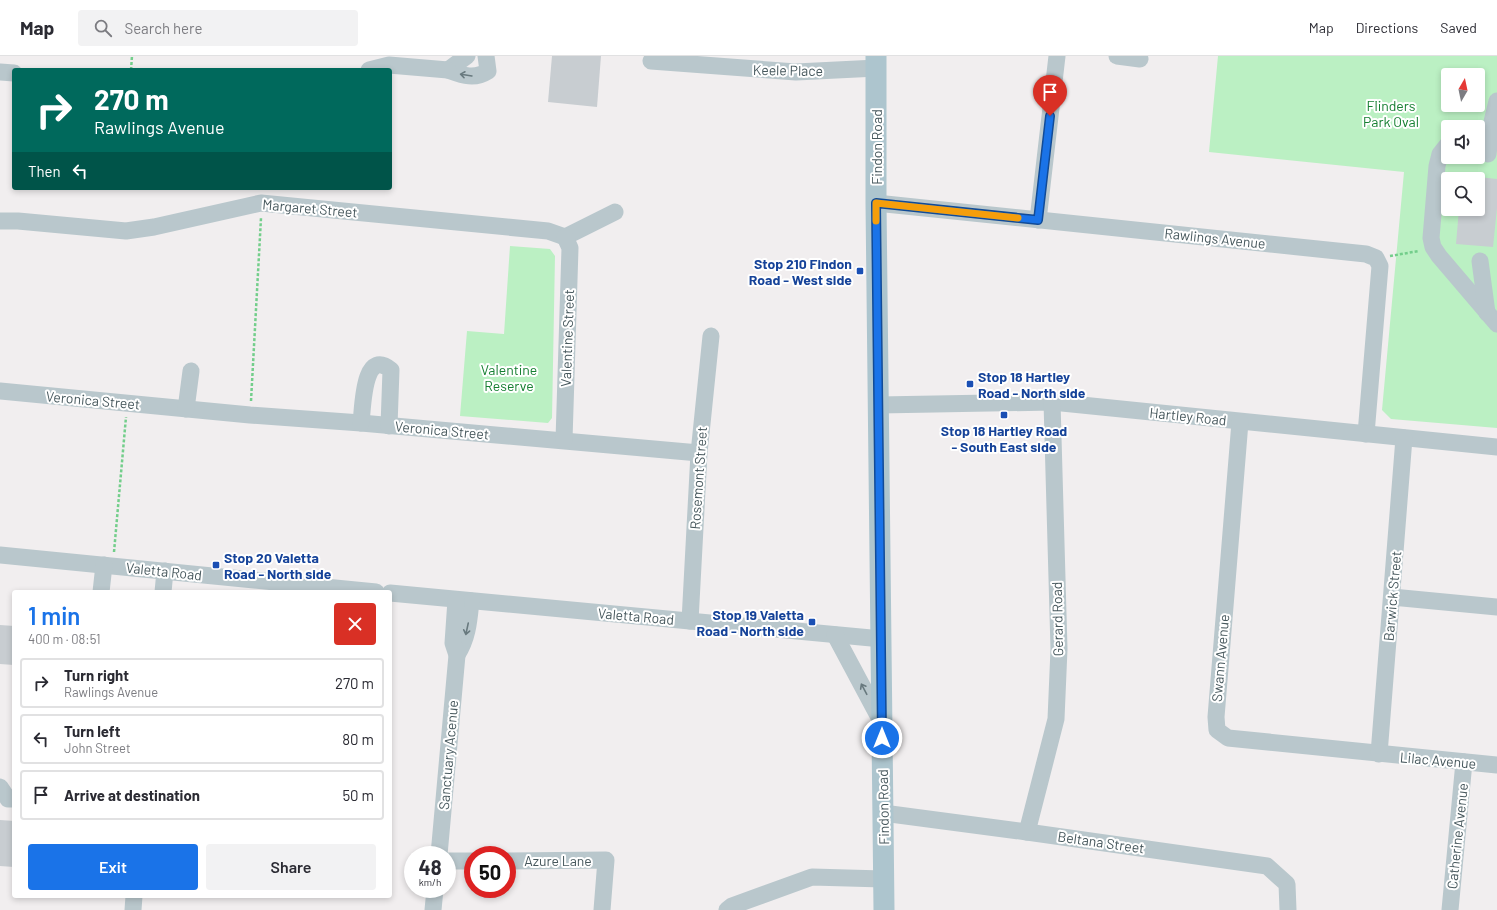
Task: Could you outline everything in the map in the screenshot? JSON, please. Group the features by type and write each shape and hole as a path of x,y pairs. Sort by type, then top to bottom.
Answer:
{"main road":[{"name":"Findon Road","path":"876,62 876,203 884,910"}],"street":[{"path":"448,70 467,56"},
{"path":"377,68 389,65 448,70 465,76 480,76 488,71 486,56"},
{"path":"1038,220 1057,56"},
{"path":"1117,56 1140,59"},
{"name":"Keele Place","path":"651,61 796,72 876,62"},
{"path":"0,72 12,74"},
{"path":"1485,131 1497,101"},
{"path":"1485,139 1488,154"},
{"path":"1441,153 1437,166 1431,238 1433,247 1492,318"},
{"name":"Margaret Street","path":"0,221 18,220 126,231 154,227 262,195 548,231 565,237"},
{"name":"Rawlings Avenue","path":"876,203 1366,254 1376,258"},
{"path":"565,237 615,212"},
{"name":"Valentine Street","path":"564,440 570,248 565,237"},
{"path":"1366,434 1380,266 1376,258"},
{"path":"1480,261 1492,318"},
{"name":"Rosemont Street","path":"690,621 699,453 711,336"},
{"path":"362,423 367,377 371,368 376,364 385,364 392,370 389,426"},
{"path":"186,409 191,371"},
{"name":"Veronica Street","path":"0,391 250,415 564,440 699,453"},
{"name":"Hartley Road","path":"879,405 1052,402 1497,447"},
{"name":"Gerard Road","path":"1027,832 1056,719 1059,649 1052,402"},
{"name":"Swann Avenue","path":"1240,422 1216,717 1217,730 1228,738 1379,754"},
{"name":"Barwick Street","path":"1379,754 1404,438"},
{"name":"Valetta Road","path":"0,555 356,590"},
{"path":"102,590 108,566"},
{"path":"163,590 165,571"},
{"name":"Valetta Road","path":"392,593 882,639"},
{"path":"1392,597 1497,607"},
{"name":"Sanctuary Acenue","path":"440,846 457,654 464,645 468,628 464,601"},
{"path":"835,635 882,724"},
{"name":"Lilac Avenue","path":"1379,754 1497,765"},
{"name":"Catherine Avenue","path":"1450,910 1464,762"},
{"name":"Beltana Street","path":"883,813 1267,866 1287,884 1288,910"},
{"name":"Azure Lane","path":"516,860 606,860 602,910"},
{"path":"727,910 732,906 812,877 883,879"},
{"path":"133,910 134,898"},
{"path":"433,910 434,898"}],"path":[{"path":"131,68 132,56"},
{"path":"250,415 262,195"},
{"path":"1376,258 1410,253 1433,247"},
{"path":"108,566 126,416"}],"green space":[{"name":"Flinders Park Oval","path":"1218,56 1497,56 1497,428 1391,419 1382,410 1404,172 1209,152"},
{"name":"Valentine Reserve","path":"510,246 550,249 555,256 552,418 548,423 460,416 467,331 504,334"}],"building":[{"path":"552,56 601,56 597,107 548,102"},
{"path":"1485,178 1497,179 1497,208 1493,247 1456,244 1458,216 1485,216"},
{"path":"0,625 12,626 12,665 0,664"},
{"path":"0,820 12,821 12,867 0,866"}],"slow traffic":[{"path":"876,221 876,203 1018,218"}],"place":[{"name":"Stop 210 Findon Road - West side","path":"860,271"},
{"name":"Stop 18 Hartley Road - North side","path":"970,384"},
{"name":"Stop 18 Hartley Road - South East side","path":"1004,415"},
{"name":"Stop 20 Valetta Road - North side","path":"216,565"},
{"name":"Stop 19 Valetta Road - North side","path":"812,622"}],"route":[{"path":"882,738 876,203 1038,220 1050,116"}]}
